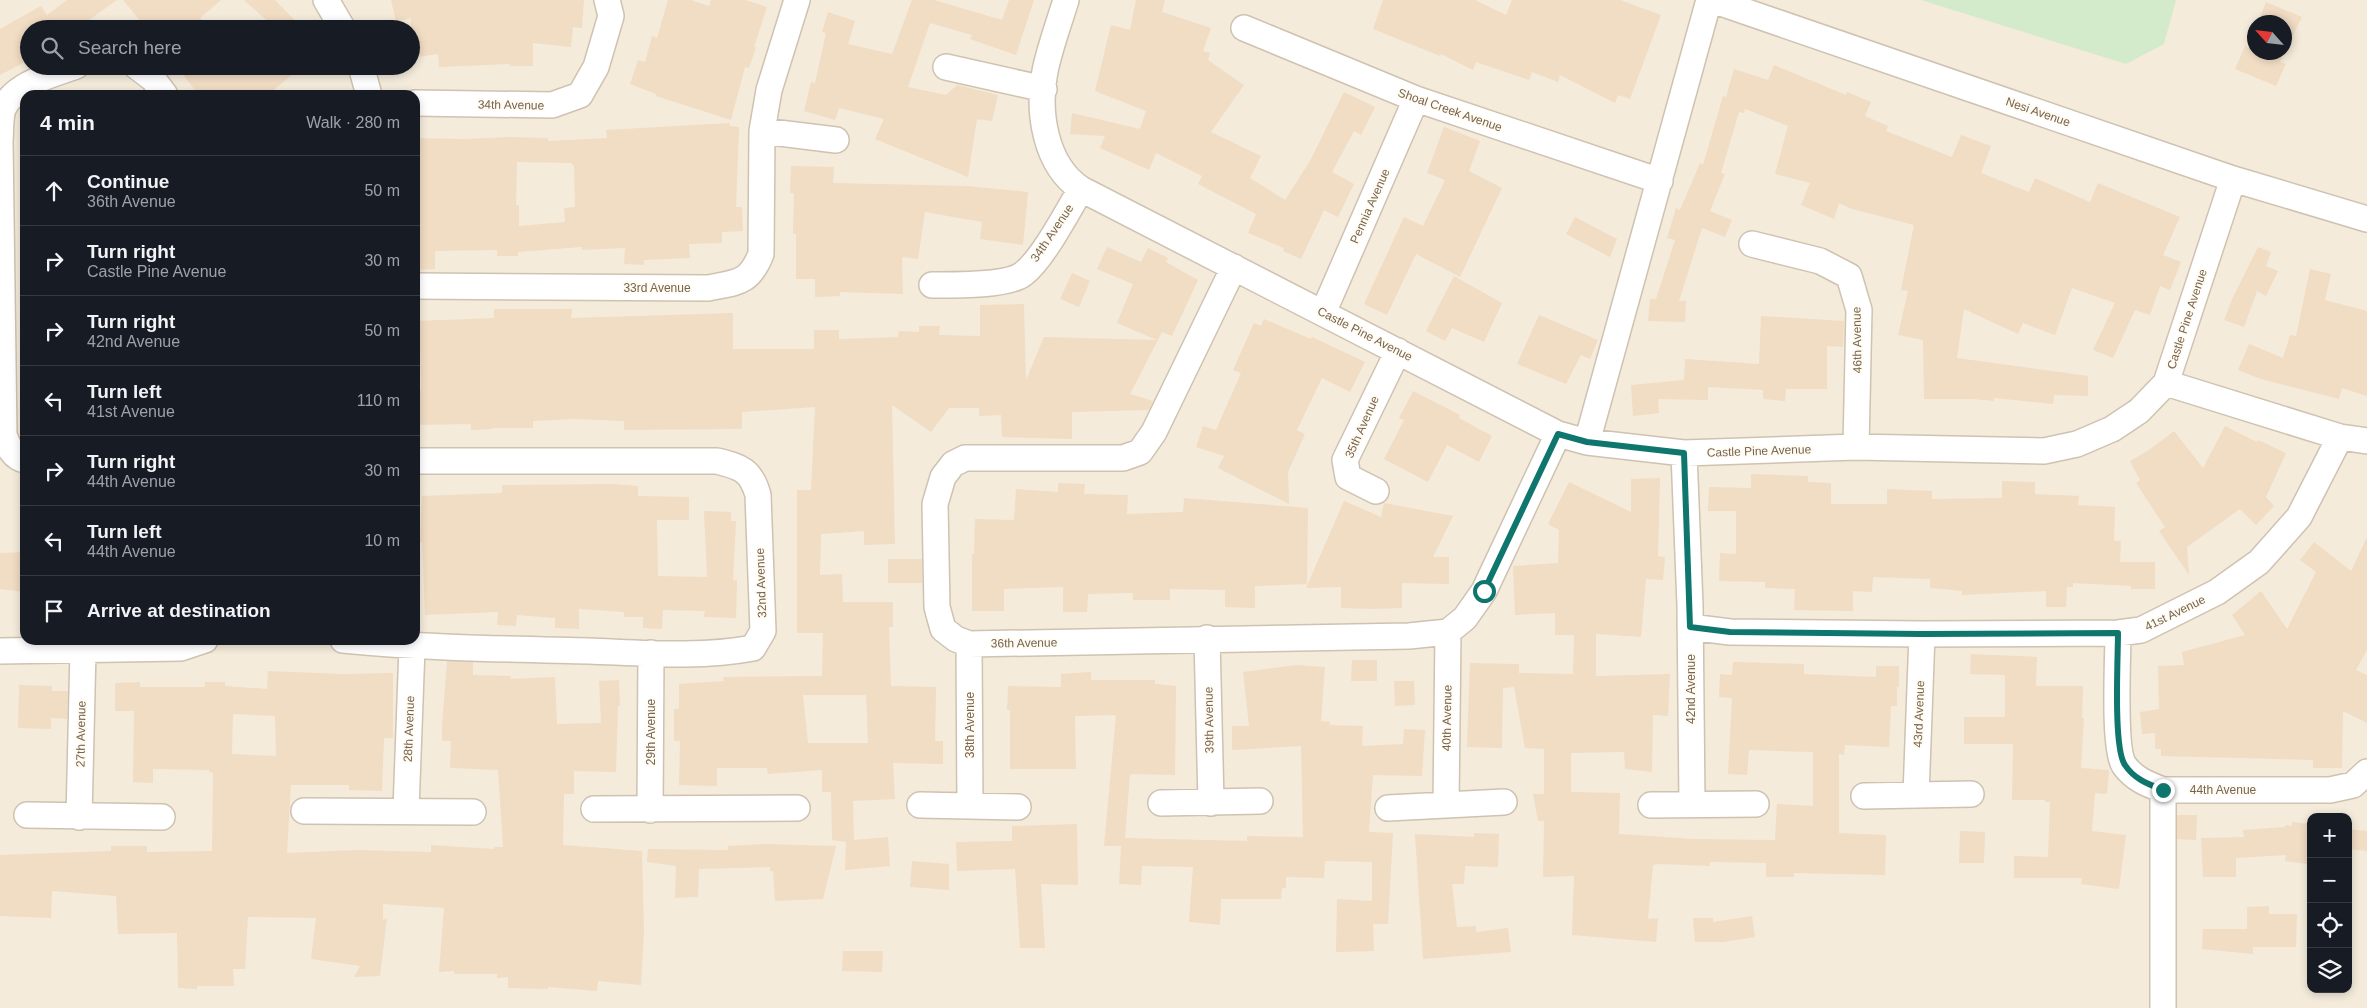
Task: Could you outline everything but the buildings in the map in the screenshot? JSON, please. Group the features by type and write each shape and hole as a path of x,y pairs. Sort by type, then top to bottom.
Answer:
{"street":[{"path":"326,0 338,20"},
{"name":"33rd Avenue","path":"420,286 708,288 742,281 754,271 761,254 762,131 769,90 798,0"},
{"name":"Castle Pine Avenue","path":"1066,0 1045,72 1042,106 1046,135 1053,157 1067,180 1081,190 1558,434 1587,442 1684,453 1856,447 2044,451 2077,444 2112,429 2139,411 2166,383 2233,179"},
{"path":"1587,442 1710,0"},
{"name":"Nesi Avenue","path":"1710,0 2233,179 2367,219"},
{"name":"34th Avenue","path":"420,103 552,105 580,95 596,67 609,8"},
{"name":"Shoal Creek Avenue","path":"1244,28 1416,99 1660,182"},
{"path":"946,67 1044,89"},
{"path":"22,90 51,75"},
{"path":"149,75 161,90"},
{"path":"364,75 368,90"},
{"path":"20,91 12,96 2,111 0,141 4,435 8,448 20,459"},
{"name":"Pennia Avenue","path":"1323,313 1416,99"},
{"path":"762,131 836,140"},
{"name":"34th Avenue","path":"932,285 988,283 1022,276 1036,261 1081,190"},
{"name":"46th Avenue","path":"1752,244 1820,261 1849,276 1859,310 1856,447"},
{"name":"36th Avenue","path":"1234,267 1154,432 1140,452 1123,458 965,458 953,464 943,477 935,504 937,607 943,629 956,639 970,644 1207,638 1409,636 1448,632"},
{"name":"35th Avenue","path":"1376,491 1348,477 1345,460 1398,351"},
{"path":"2166,383 2340,437 2367,441"},
{"path":"1448,632 1465,618 1484,591 1558,434"},
{"name":"41st Avenue","path":"1690,627 1730,632 1922,634 2118,633 2141,630 2218,592 2259,562 2300,517 2340,437"},
{"name":"42nd Avenue","path":"1684,453 1690,627 1692,804"},
{"name":"32nd Avenue","path":"392,645 651,653 734,651 753,648 763,630 758,494 754,479 735,465 717,461 420,461"},
{"name":"40th Avenue","path":"1446,804 1448,632"},
{"name":"44th Avenue","path":"2118,633 2118,730 2123,763 2138,779 2163,790 2330,790 2353,785 2367,772"},
{"name":"43rd Avenue","path":"1916,795 1922,634"},
{"name":"39th Avenue","path":"1207,638 1211,803"},
{"name":"38th Avenue","path":"970,644 970,806"},
{"path":"0,651 181,648 190,645"},
{"name":"28th Avenue","path":"406,810 412,647"},
{"name":"27th Avenue","path":"79,817 82,650"},
{"name":"29th Avenue","path":"650,810 651,653"},
{"path":"2163,790 2161,897 2164,1008"},
{"path":"1864,796 1971,794"},
{"path":"1161,803 1260,801"},
{"path":"1388,808 1504,802"},
{"path":"1651,805 1756,804"},
{"path":"920,805 1018,807"},
{"path":"594,809 797,808"},
{"path":"304,811 406,810 473,812"},
{"path":"27,815 162,818"}],"shaded area":[{"path":"0,0 2367,0 2367,1008 0,1008"}],"green space":[{"path":"1921,0 2176,0 2164,44 2126,64"}],"route":[{"path":"1484,591 1558,434 1587,442 1684,453 1690,627 1730,632 1922,634 2118,633 2118,730 2123,763 2138,779 2163,790"}]}
